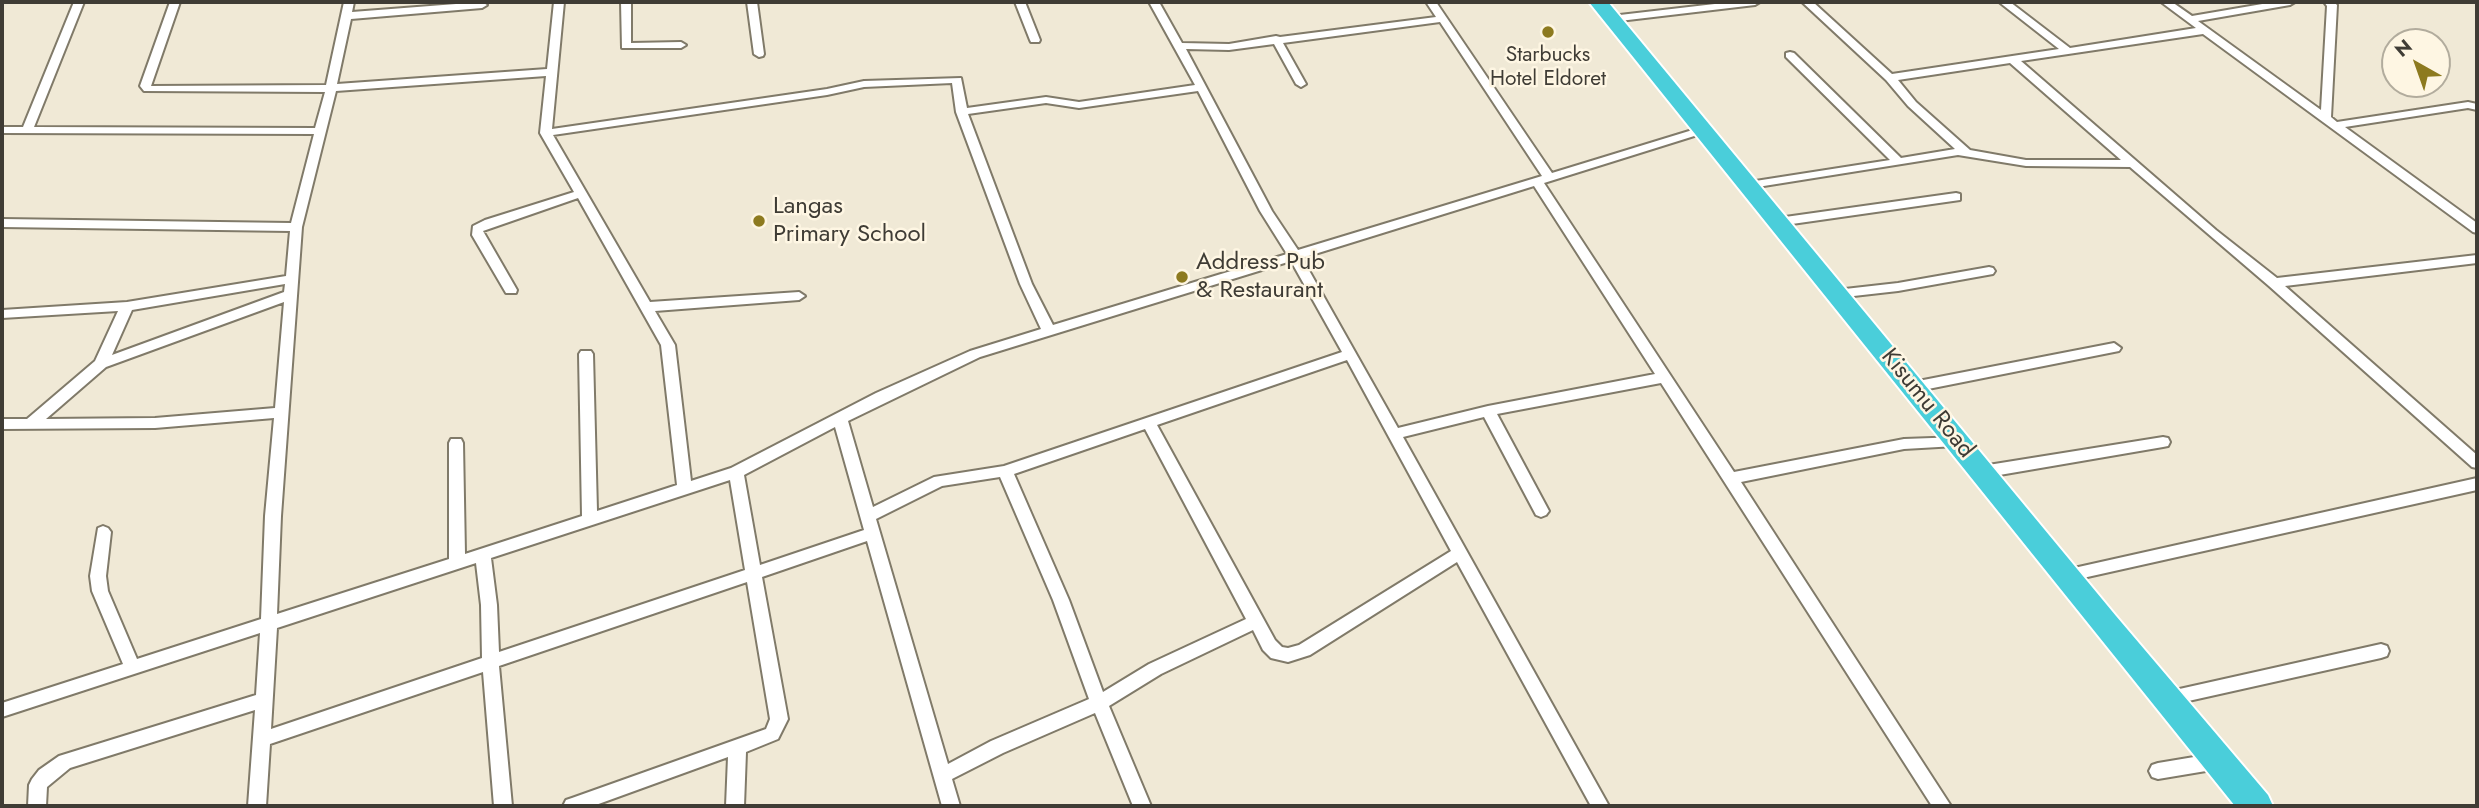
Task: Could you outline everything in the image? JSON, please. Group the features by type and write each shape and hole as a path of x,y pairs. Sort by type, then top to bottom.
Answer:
{"highway":[{"name":"Kisumu Road","path":"1604,10 2256,806"}],"street":[{"path":"27,130 79,2"},
{"path":"175,2 145,86 148,89 331,88 551,72"},
{"path":"257,806 273,516 290,279 296,227 331,88 349,2"},
{"path":"559,2 546,133 579,194 663,334 671,359 685,489"},
{"path":"626,2 624,16 627,47 681,45"},
{"path":"752,2 758,54"},
{"path":"1020,2 1035,40"},
{"path":"1154,2 1180,46 1266,211 1295,256 1600,806"},
{"path":"1431,2 1665,377 1942,806"},
{"path":"1604,10 1755,2"},
{"path":"1808,2 1966,153"},
{"path":"2004,2 2068,51"},
{"path":"2166,2 2477,229"},
{"path":"2191,19 2290,2"},
{"path":"2326,117 2332,5 2329,2"},
{"path":"346,16 482,5"},
{"path":"1180,46 1229,47 1442,19"},
{"path":"1890,78 2206,30"},
{"path":"1276,39 1301,84"},
{"path":"1790,55 1898,161"},
{"path":"2013,60 2274,283 2477,463"},
{"path":"546,133 894,82 957,80 962,113 1026,284 1049,331"},
{"path":"962,113 1046,100 1079,105 1202,88"},
{"path":"2338,125 2468,105 2477,107"},
{"path":"2,130 319,131"},
{"path":"2,710 736,472 959,359 1703,130"},
{"path":"1749,186 1945,153 1966,153 1992,160 2026,163 2134,164"},
{"path":"511,290 477,229 579,194"},
{"path":"1778,222 1956,197"},
{"path":"2,223 296,227"},
{"path":"2274,283 2477,259"},
{"path":"1836,294 1898,287 1989,271"},
{"path":"2,314 127,306 290,279"},
{"path":"30,424 101,364 289,295"},
{"path":"646,307 799,296"},
{"path":"101,364 127,306"},
{"path":"1913,387 2114,348"},
{"path":"868,516 939,481 1005,471 1350,354"},
{"path":"586,355 590,520"},
{"path":"1395,435 1488,411 1665,377"},
{"path":"1488,411 1541,511"},
{"path":"2,424 155,423 282,412"},
{"path":"839,419 868,516 870,534 951,806"},
{"path":"1149,423 1269,645 1277,653 1289,655 1296,652 1458,554"},
{"path":"1732,478 1904,444 1956,441"},
{"path":"1982,472 2163,442"},
{"path":"456,443 457,564"},
{"path":"1005,471 1061,600 1099,703 1142,806"},
{"path":"572,806 772,734 779,719 736,472"},
{"path":"2065,576 2477,484"},
{"path":"103,532 98,576 100,591 133,668"},
{"path":"262,739 753,571 870,534"},
{"path":"483,555 492,661 492,698 503,806"},
{"path":"941,776 997,747 1099,703 1155,669 1256,621"},
{"path":"2166,699 2381,650"},
{"path":"37,806 38,785 45,776 65,762 264,700"},
{"path":"735,806 737,748"},
{"path":"2158,771 2218,761"}],"place":[{"name":"Starbucks Hotel Eldoret","path":"1548,32"},
{"name":"Langas Primary School","path":"759,221"},
{"name":"Address Pub & Restaurant","path":"1182,277"}]}
